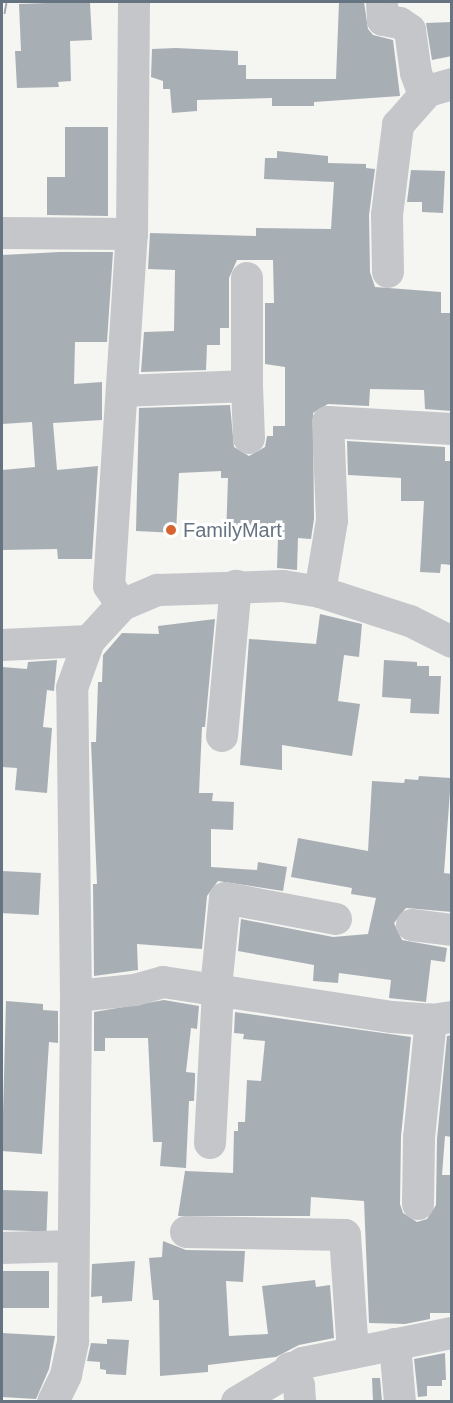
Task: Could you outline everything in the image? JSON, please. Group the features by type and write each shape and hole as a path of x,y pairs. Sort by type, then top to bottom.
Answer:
{"street":[{"path":"122,605 109,586 132,234 134,2"},
{"path":"382,2 383,20 400,23 410,30 416,73 438,89 398,125 387,215 388,272"},
{"path":"2,233 132,234"},
{"path":"247,278 249,438"},
{"path":"122,391 247,386"},
{"path":"320,592 332,520 328,422 452,429"},
{"path":"222,736 236,586"},
{"path":"53,1401 66,1375 73,1341 72,1246 76,996 72,688 89,640 122,605 158,590 236,586 320,592 410,621 452,642"},
{"path":"2,645 89,640"},
{"path":"210,1143 217,988 225,898 336,919"},
{"path":"412,925 452,930"},
{"path":"76,996 135,990 163,982 446,1014 419,1138 418,1204"},
{"path":"186,1232 355,1227 353,1353"},
{"path":"2,1248 72,1246"},
{"path":"237,1401 252,1395 290,1368 452,1333"},
{"path":"395,1344 400,1401"},
{"path":"290,1368 298,1386 300,1401"}],"building":[{"path":"339,2 364,2 368,29 373,35 393,40 400,96 314,102 314,106 272,106 272,98 197,100 197,111 172,113 170,89 163,89 163,81 151,77 152,49 176,48 238,51 238,65 246,65 246,79 336,79"},
{"path":"90,3 92,40 70,41 71,81 58,82 59,87 17,88 15,51 21,51 19,4"},
{"path":"452,22 452,56 432,60 426,23"},
{"path":"65,127 108,127 108,216 47,215 47,177 65,177"},
{"path":"277,151 328,156 328,163 366,164 366,168 375,169 369,215 370,272 375,287 441,292 441,313 452,313 452,411 425,409 424,390 370,389 369,406 328,404 313,413 314,519 311,539 298,538 297,570 277,568 278,538 226,537 228,478 221,478 221,471 179,473 176,533 136,531 139,408 230,405 234,447 249,456 265,447 267,436 273,436 273,426 285,426 285,367 265,364 265,303 274,303 273,260 237,260 229,278 229,328 220,328 220,345 207,345 206,370 141,372 144,332 174,331 175,270 148,269 150,233 256,236 256,228 331,229 334,182 264,179 265,158 277,158"},
{"path":"411,170 445,171 443,213 422,212 422,202 407,202"},
{"path":"113,252 107,342 75,342 74,384 102,382 102,420 53,423 57,470 98,466 92,559 58,559 57,549 2,550 2,470 35,467 32,422 2,424 2,255"},
{"path":"347,441 445,447 445,461 452,461 452,565 441,564 440,573 420,572 424,501 401,501 401,478 348,475"},
{"path":"320,614 362,624 359,657 344,655 338,701 360,704 352,756 282,745 282,770 240,765 249,639 316,644"},
{"path":"215,619 205,727 202,727 199,793 213,793 212,801 234,802 233,830 211,829 211,867 257,870 258,862 287,867 283,891 218,881 207,896 202,949 137,944 138,970 94,976 93,884 97,884 91,742 96,742 98,682 102,682 103,655 122,633 159,634 158,626"},
{"path":"57,660 54,691 47,690 43,727 52,728 47,793 15,790 17,768 2,767 2,667 27,669 28,662"},
{"path":"384,660 417,662 417,666 429,666 429,676 441,676 439,714 410,713 411,699 382,697"},
{"path":"419,776 451,778 444,873 452,874 452,912 406,908 394,923 402,940 447,948 445,962 431,960 426,1002 389,998 391,980 339,973 338,983 313,981 314,965 238,951 241,919 333,937 368,934 376,898 351,894 352,888 291,877 298,838 368,851 372,781 404,783 405,779 418,780"},
{"path":"2,871 41,873 39,915 2,913"},
{"path":"164,1000 199,1006 197,1029 191,1028 186,1072 195,1073 195,1080 194,1101 189,1101 186,1168 160,1166 162,1142 153,1142 148,1038 105,1038 105,1051 94,1051 94,1012"},
{"path":"6,1001 43,1004 43,1010 58,1011 58,1043 49,1042 42,1154 2,1151"},
{"path":"235,1012 411,1037 401,1136 400,1204 403,1213 417,1222 427,1219 436,1205 437,1139 447,1036 452,1035 452,1137 445,1136 442,1175 452,1175 452,1313 430,1313 430,1319 405,1324 369,1323 364,1201 311,1197 310,1216 178,1216 185,1171 233,1173 234,1131 238,1131 238,1122 245,1122 247,1080 261,1081 265,1041 243,1039 244,1034 234,1033"},
{"path":"2,1190 48,1192 47,1232 2,1230"},
{"path":"163,1241 186,1250 245,1251 243,1282 226,1281 229,1336 268,1334 262,1286 315,1280 316,1287 330,1285 334,1338 299,1345 276,1357 208,1365 208,1372 160,1376 159,1300 153,1300 149,1258 162,1257"},
{"path":"135,1261 132,1301 102,1303 102,1296 91,1297 92,1264"},
{"path":"2,1271 49,1271 49,1308 2,1308"},
{"path":"2,1333 55,1336 49,1369 36,1399 2,1397"},
{"path":"107,1339 129,1340 126,1375 106,1374 106,1370 100,1369 100,1362 87,1361 91,1343 107,1344"},
{"path":"445,1353 446,1380 442,1380 442,1386 427,1386 427,1396 418,1397 414,1359"},
{"path":"372,1378 380,1378 382,1401 373,1401"}],"railway":[{"path":"2,13 4,2"}],"place":[{"name":"FamilyMart","path":"171,530"}]}
